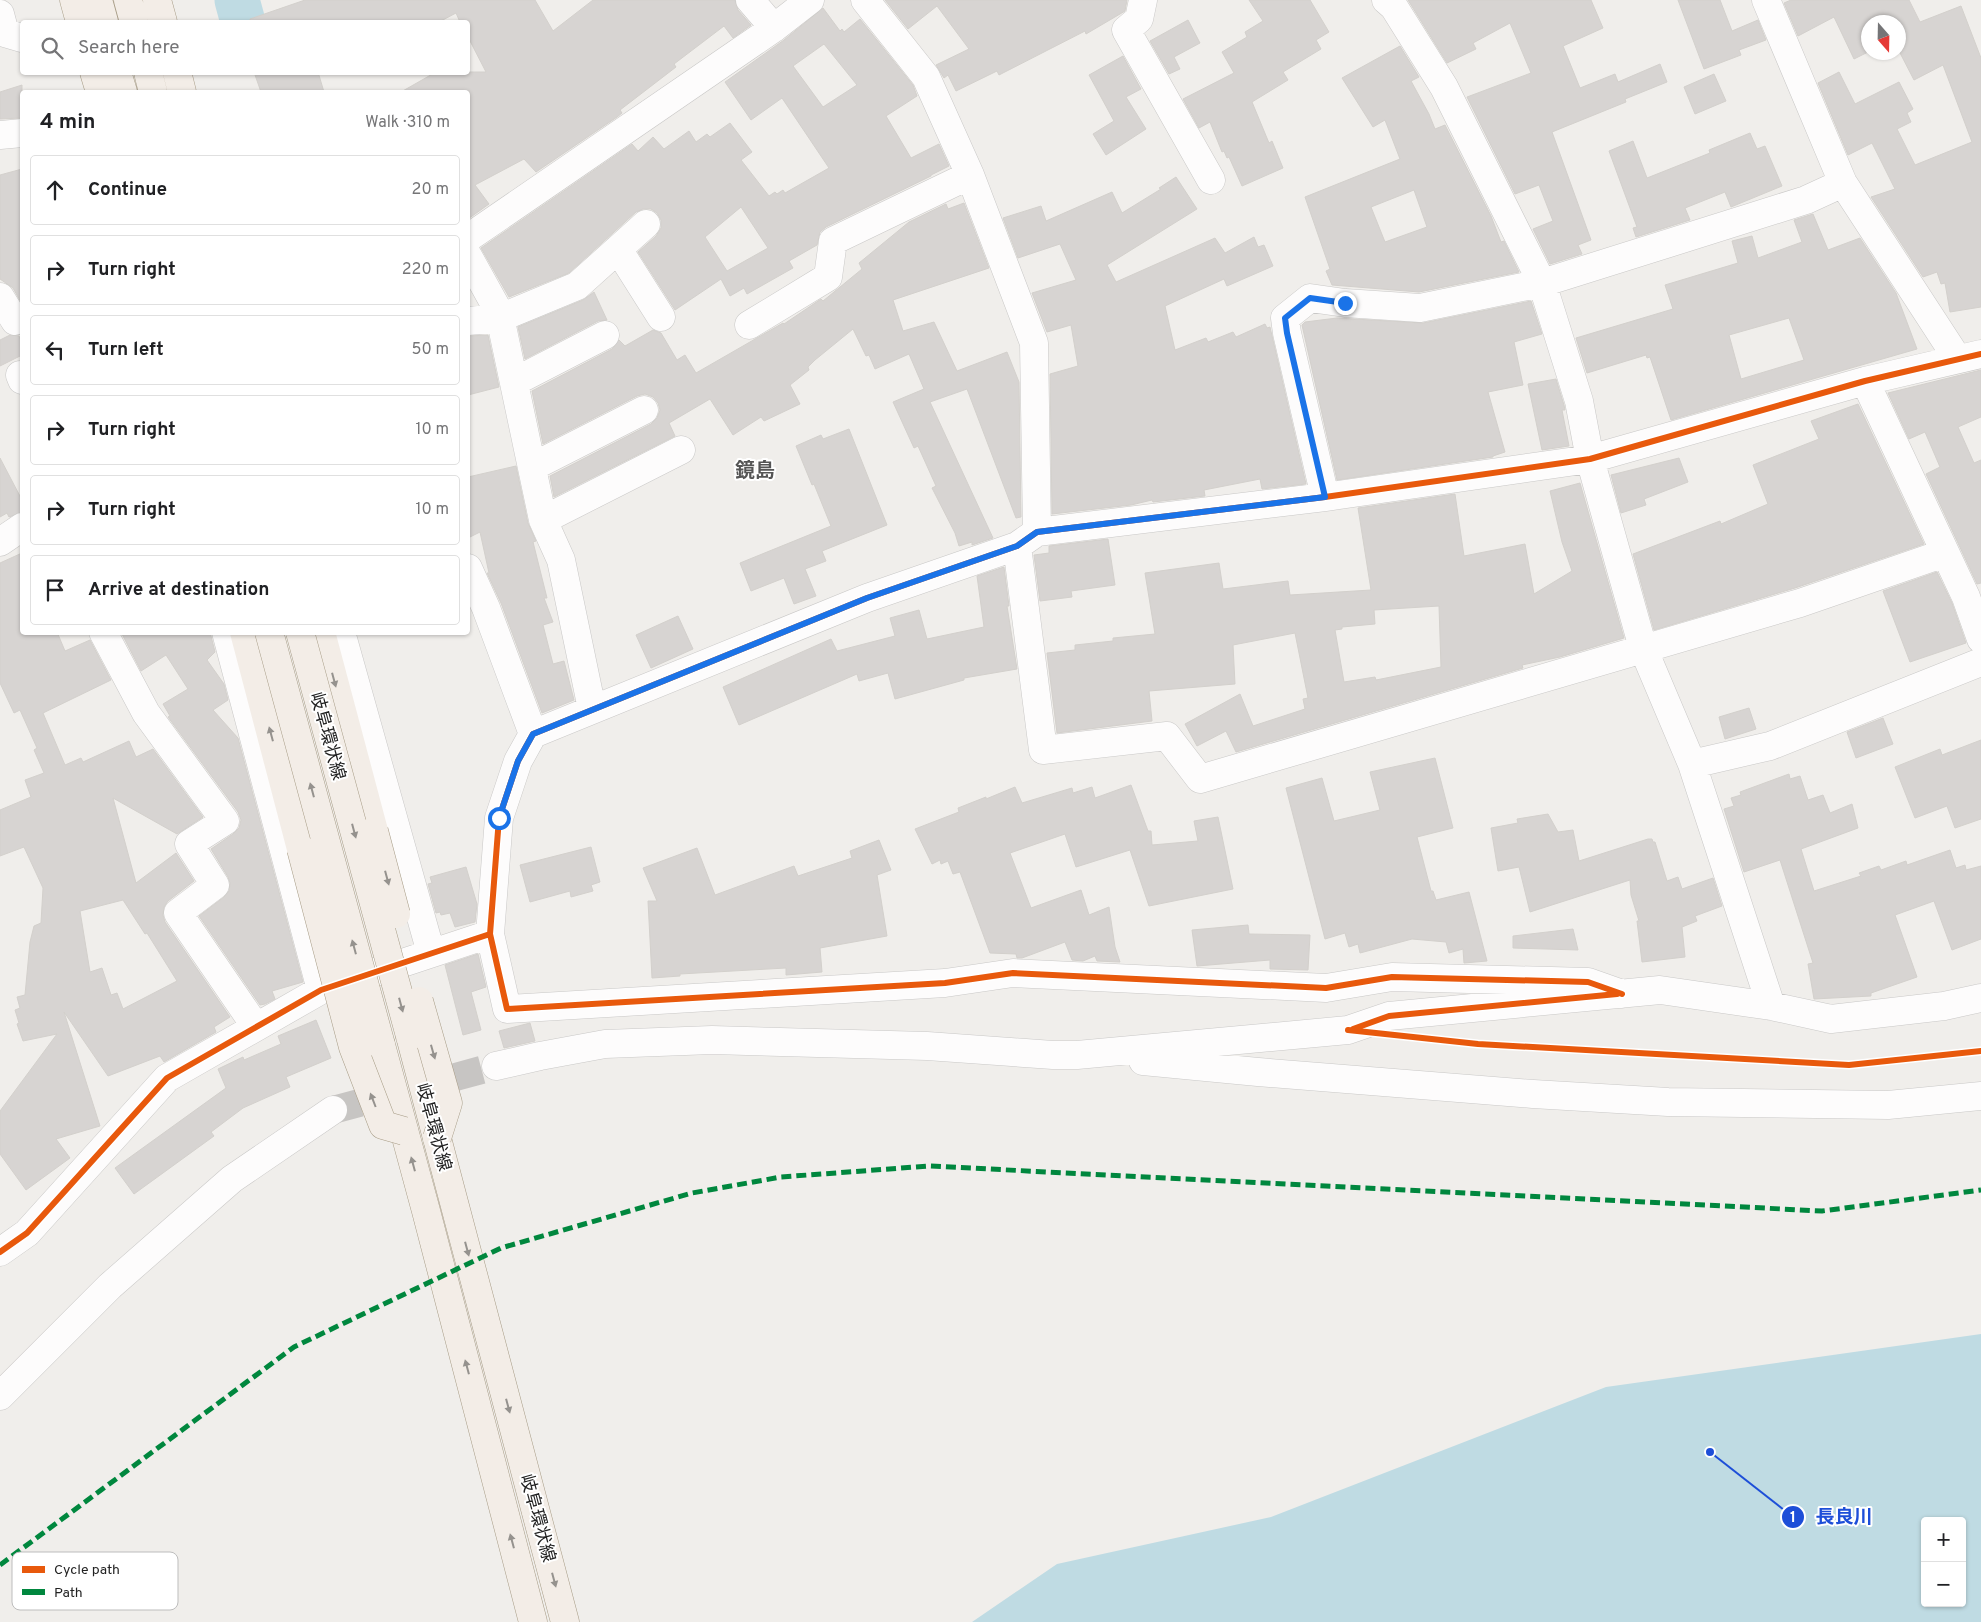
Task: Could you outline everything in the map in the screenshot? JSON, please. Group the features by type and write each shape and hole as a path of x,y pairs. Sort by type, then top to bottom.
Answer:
{"main road":[{"path":"82,18 98,0"},
{"path":"128,0 133,20"},
{"path":"157,0 162,20"},
{"path":"95,75 99,90"},
{"path":"119,75 122,90"},
{"path":"149,75 152,90"},
{"path":"178,75 182,90"},
{"path":"245,635 353,1047 383,1125 404,1131"},
{"name":"岐阜環状線","path":"270,635 426,1211 533,1622"},
{"name":"岐阜環状線","path":"301,635 455,1202 565,1622"},
{"path":"322,635 448,1104 437,1138"}],"street":[{"path":"750,0 774,28"},
{"path":"470,237 774,28 810,0"},
{"path":"864,0 926,77 970,175 1034,343 1027,539 1043,750 1167,736 1200,779 1800,603 1945,552"},
{"path":"1143,0 1139,19 1126,30 1211,180"},
{"path":"1386,0 1394,7 1444,87 1542,283 1579,401 1590,459 1644,648 1692,764 1771,1006"},
{"path":"1622,994 1588,982 1392,978 1326,988 1013,973 945,982 507,1009 490,934 499,818 518,761 533,734 867,598 1027,539 1590,459 1865,380 1969,356 1843,183 1766,0"},
{"path":"0,14 5,33 20,37"},
{"path":"0,135 20,133"},
{"path":"749,325 828,277 833,241 970,175"},
{"path":"1325,497 1285,318 1310,298 1345,303 1420,308 1542,283 1806,200 1843,183"},
{"path":"470,321 500,318 577,286 646,224"},
{"path":"618,249 661,317"},
{"path":"470,260 499,312 543,520 561,560 592,709"},
{"path":"0,298 14,321"},
{"path":"514,382 605,335"},
{"path":"1865,380 1966,597 1981,639"},
{"path":"532,467 644,410"},
{"path":"543,520 681,450"},
{"path":"0,542 20,528"},
{"path":"470,572 486,608 533,734"},
{"path":"105,635 146,713 225,821 189,844 215,885 178,913 256,1027"},
{"path":"227,635 321,990"},
{"path":"342,635 431,953"},
{"path":"1692,764 1770,746 1981,662"},
{"path":"0,1252 27,1234 167,1078 321,990 490,934"},
{"path":"496,1066 605,1044 712,1040 927,1046 1077,1055 1348,1030 1389,1016 1660,990 1771,1006 1831,1019 1944,1006 1981,998"},
{"path":"1077,1055 1532,1094 1668,1102 1888,1105 1981,1096"},
{"path":"0,1396 110,1286 232,1179 333,1110"}],"water":[{"path":"1981,1334 1981,1622 972,1622 1057,1564 1271,1517 1606,1387"}],"building":[{"path":"305,0 535,0 553,31 593,0 735,0 738,10 751,25 733,38 724,26 674,64 676,67 620,110 622,113 617,117 536,172 524,159 475,185 489,204 470,218 470,90 404,90 431,75 470,75 470,72 486,72 470,41 470,20 459,20 456,13 443,20 250,19"},
{"path":"885,0 1127,0 1125,11 1086,34 1085,31 999,75 997,71 956,91 948,75 944,78 936,65 969,49 937,6 908,29"},
{"path":"1249,0 1310,0 1329,32 1316,40 1321,49 1283,72 1288,80 1252,102 1269,143 1272,141 1283,168 1242,186 1229,157 1227,158 1224,151 1222,152 1210,122 1199,128 1183,99 1234,73 1222,52 1247,37 1245,32 1263,21"},
{"path":"1408,0 1591,0 1603,28 1563,46 1580,88 1615,74 1618,82 1660,64 1667,82 1625,99 1626,102 1552,132 1591,240 1578,245 1582,254 1550,264 1533,229 1553,221 1539,185 1515,194 1467,97 1531,73 1510,23 1473,43 1476,49 1447,63"},
{"path":"1678,0 1720,0 1732,31 1758,20 1766,40 1739,50 1741,55 1704,69"},
{"path":"1791,0 1909,0 1920,22 1961,6 1981,58 1981,307 1950,312 1945,283 1941,284 1937,272 1923,277 1871,197 1895,189 1872,143 1848,155 1818,83 1839,72 1855,104 1899,82 1913,109 1907,113 1911,122 1897,129 1915,165 1972,142 1943,65 1914,80 1904,60 1906,60 1906,15 1861,15 1861,56 1854,59 1834,17 1798,36 1784,3"},
{"path":"823,8 840,31 842,29 844,32 860,19 913,85 917,96 886,116 911,158 939,144 949,166 826,227 820,232 817,245 789,261 793,268 747,294 744,288 730,296 721,279 675,310 638,252 656,236 661,228 661,220 657,213 651,209 643,209 636,212 569,273 509,297 481,248 632,144 638,151 653,137 664,149 689,131 696,142 707,134 710,137 730,123 752,152 741,160 769,196 783,190 785,193 829,168 782,98 751,120 725,82 784,40","holes":["824,44 857,85 823,107 793,66","741,207 768,248 727,271 705,237"]},
{"path":"1188,20 1200,43 1174,57 1180,69 1169,74 1150,41"},
{"path":"1400,46 1419,77 1411,81 1435,129 1445,125 1491,216 1501,242 1504,241 1519,272 1419,292 1332,285 1326,271 1330,269 1305,197 1400,159 1385,120 1373,127 1342,78","holes":["1414,190 1427,227 1385,242 1371,207"]},
{"path":"1123,56 1141,89 1126,97 1146,129 1106,155 1093,134 1114,121 1089,75"},
{"path":"1714,74 1726,101 1695,114 1684,87"},
{"path":"255,75 319,75 323,90 260,90"},
{"path":"22,85 22,90 20,90 20,118 0,119 0,92"},
{"path":"1750,133 1757,149 1765,146 1782,186 1731,207 1725,192 1685,208 1690,220 1636,237 1633,228 1637,227 1609,151 1633,141 1647,178 1710,153 1709,150"},
{"path":"20,170 20,300 13,288 0,279 0,175"},
{"path":"1176,177 1197,209 1107,265 1116,282 1215,238 1225,253 1254,237 1258,247 1264,245 1273,266 1227,286 1224,279 1165,306 1175,350 1206,338 1208,342 1233,332 1236,337 1265,324 1267,328 1270,327 1306,484 1262,489 1260,479 1204,490 1205,496 1153,502 1152,500 1131,505 1052,514 1050,374 1078,366 1071,325 1047,332 1032,293 1076,280 1060,244 1018,258 1003,218 1041,206 1046,221 1112,192 1122,213 1161,189 1159,188"},
{"path":"964,203 989,268 893,300 903,331 934,322 957,371 1007,352 1019,382 1021,517 1016,518 967,389 930,402 993,538 972,545 972,542 959,546 955,533 932,488 936,486 918,446 914,448 893,402 924,389 909,354 875,369 869,355 866,356 853,329 815,360 808,367 809,370 790,385 800,404 764,421 761,417 733,435 710,399 669,423 675,436 554,497 550,476 651,424 657,418 660,410 658,403 653,397 645,394 637,396 543,444 532,391 612,349 619,340 625,346 653,330 661,333 677,360 685,355 696,373 784,324 821,299 823,301 862,269 859,263 909,222 946,204 948,209"},
{"path":"1813,214 1828,250 1860,238 1896,293 1917,349 1671,420 1650,357 1647,358 1646,355 1587,373 1576,338 1673,309 1665,285 1738,263 1732,241 1752,236 1758,258 1802,242 1794,220","holes":["1789,318 1804,360 1741,379 1729,335"]},
{"path":"594,292 607,320 598,321 525,359 518,327 583,300"},
{"path":"1531,301 1542,334 1514,342 1523,385 1488,392 1505,452 1493,457 1337,480 1302,325 1305,322 1337,318 1423,323"},
{"path":"10,335 19,336 20,338 20,356 0,366 0,340"},
{"path":"488,335 499,387 470,394 470,336"},
{"path":"1981,370 1981,417 1958,427 1974,463 1981,460 1981,583 1977,584 1926,474 1940,467 1925,432 1909,439 1888,393"},
{"path":"1556,379 1565,410 1562,410 1569,446 1542,450 1528,384"},
{"path":"1858,404 1924,544 1795,588 1654,630 1633,554 1720,521 1721,524 1768,504 1753,465 1819,439 1811,421"},
{"path":"849,429 887,525 822,551 826,561 805,569 816,596 794,604 784,578 751,591 740,563 831,526 796,446 821,435 823,439"},
{"path":"0,458 20,496 20,513 9,517 7,513 0,517"},
{"path":"1679,458 1688,482 1644,499 1646,505 1621,513 1611,475"},
{"path":"516,466 528,523 536,541 533,542 547,598 544,598 553,622 543,625 553,664 564,661 574,700 542,713 501,603 487,573 489,573 480,532 470,537 470,477"},
{"path":"1580,483 1624,638 1560,657 1522,665 1523,668 1236,752 1226,731 1197,746 1185,724 1240,694 1253,726 1305,709 1303,699 1308,698 1295,633 1233,645 1235,684 1149,691 1152,721 1057,733 1047,653 1075,650 1075,645 1113,641 1113,638 1155,634 1145,573 1219,563 1223,589 1288,581 1290,595 1371,590 1358,508 1455,494 1464,556 1525,544 1534,594 1572,571 1562,542 1550,491","holes":["1439,606 1441,667 1376,680 1375,677 1344,682 1335,630 1342,629 1342,627 1375,624 1374,610"]},
{"path":"1108,539 1115,585 1071,591 1072,597 1040,601 1034,555 1049,553 1049,546"},
{"path":"20,554 20,635 58,635 65,651 90,640 111,680 43,713 65,765 81,758 83,762 129,741 136,757 153,749 203,817 177,834 113,798 136,883 176,853 194,881 168,901 164,907 163,915 165,922 230,1017 214,1027 216,1032 164,1062 160,1056 108,1076 64,1012 100,1126 56,1139 70,1158 26,1190 0,1154 0,1111 57,1034 23,1041 17,1024 19,1023 15,1010 20,1008 17,997 25,995 30,942 34,926 41,923 43,888 24,847 0,856 0,810 31,797 25,780 44,773 34,750 37,748 20,710 14,713 0,683 0,563","holes":["123,900 145,934 147,933 177,981 123,1009 117,993 111,995 102,968 90,972 80,911"]},
{"path":"1004,567 1009,606 1007,606 1017,669 964,678 964,680 895,699 888,673 859,681 857,674 739,725 723,687 831,639 837,651 895,636 890,618 919,610 927,639 984,627 977,576"},
{"path":"1937,572 1952,603 1966,643 1910,662 1883,591"},
{"path":"678,616 693,649 651,668 636,635"},
{"path":"123,635 210,635 215,652 207,660 224,684 228,700 213,710 238,738 303,982 272,991 275,999 265,1004 260,1005 199,916 229,891 230,883 228,877 211,849 233,834 239,828 241,820 238,812 168,717 170,716 163,704 188,689 166,655 141,671"},
{"path":"1749,708 1756,729 1725,739 1719,717"},
{"path":"1883,718 1893,744 1856,758 1847,732"},
{"path":"1981,740 1981,819 1955,828 1947,806 1915,818 1895,767 1940,749 1942,755"},
{"path":"1435,758 1453,828 1417,837 1431,891 1433,891 1436,900 1469,892 1487,961 1464,963 1463,949 1449,953 1446,942 1412,939 1360,953 1358,944 1349,947 1345,933 1325,939 1286,788 1322,778 1334,821 1380,810 1370,772"},
{"path":"1789,774 1790,779 1800,776 1808,800 1823,795 1830,813 1852,804 1858,828 1801,849 1814,891 1861,876 1859,873 1879,866 1881,870 1906,861 1907,865 1950,850 1956,868 1965,865 1966,870 1981,866 1981,939 1952,950 1934,901 1895,915 1917,977 1871,993 1871,996 1814,999 1808,964 1813,963 1780,860 1744,872 1724,809 1734,806 1731,798 1741,795 1740,792"},
{"path":"1131,785 1148,831 1151,831 1152,845 1198,841 1194,821 1218,817 1233,889 1149,906 1130,850 1076,867 1065,834 1010,853 1031,908 1081,890 1089,915 1109,907 1115,947 1120,962 1097,961 1095,956 1083,961 1072,960 1065,942 1022,958 1017,958 1016,954 990,953 960,872 953,874 948,861 941,864 940,860 932,864 915,829 959,812 958,808 1015,787 1022,803 1072,788 1073,793 1092,787 1095,798"},
{"path":"1548,814 1558,832 1573,830 1579,861 1652,839 1655,842 1667,881 1678,877 1682,889 1713,878 1722,906 1695,916 1697,921 1682,927 1685,957 1642,962 1637,921 1639,921 1631,895 1630,880 1530,912 1519,867 1498,871 1491,828 1518,823 1517,819"},
{"path":"879,840 891,870 877,875 887,936 820,948 822,972 786,975 786,968 680,974 680,976 652,978 648,901 657,901 643,868 697,848 715,895 794,866 798,876 852,858 850,851"},
{"path":"591,847 600,882 591,885 593,891 571,897 570,891 530,902 520,865"},
{"path":"466,867 477,904 475,922 455,927 450,913 441,915 440,912 436,913 428,884 432,883 430,877"},
{"path":"1248,925 1249,934 1310,935 1308,970 1270,969 1270,960 1197,966 1192,930"},
{"path":"1573,929 1578,950 1513,948 1513,936"},
{"path":"478,954 486,987 471,992 481,1030 463,1035 445,965"},
{"path":"316,1020 331,1058 286,1077 290,1087 243,1108 211,1132 214,1136 134,1194 115,1168 226,1088 218,1069 243,1057 244,1060 281,1044 278,1036"},
{"path":"530,1023 535,1041 504,1048 499,1031"}],"waterway":[{"path":"237,0 242,20"}],"tunnel":[{"path":"333,1110 496,1066"}],"marked path":[{"path":"18,1552 294,1347 501,1248 692,1193 781,1177 929,1166 1822,1211 1981,1190"},
{"path":"0,1565 12,1556"}],"cycle path":[{"path":"1622,994 1588,982 1392,977 1326,988 1013,973 945,983 507,1009 490,934 499,818 518,761 533,734 867,598 1017,546 1037,532 1325,497 1590,459 1865,381 1981,354"},
{"path":"0,1252 27,1233 167,1078 321,990 490,934"},
{"path":"1353,1029 1389,1016 1617,994"},
{"path":"1348,1030 1478,1044 1849,1065 1981,1051"}],"place":[{"name":"長良川","path":"1710,1452"}],"district":[{"name":"鏡島","path":"755,470"}],"route":[{"path":"499,818 518,761 533,734 867,598 1017,546 1037,532 1325,497 1285,318 1310,298 1345,303"}]}
